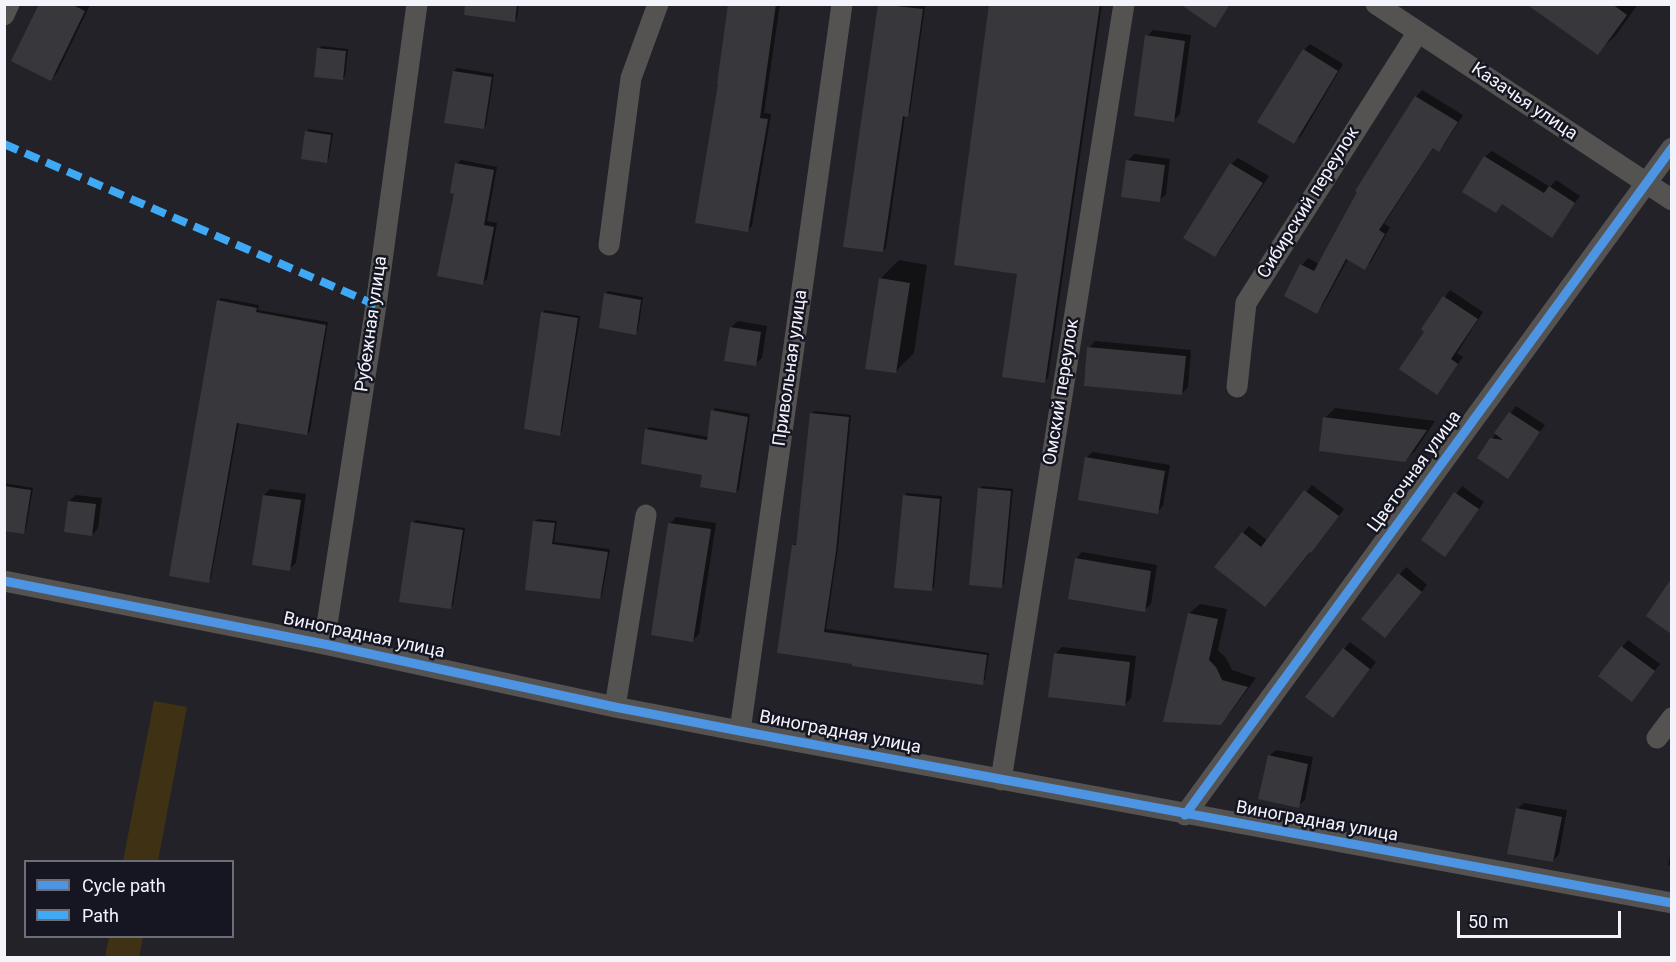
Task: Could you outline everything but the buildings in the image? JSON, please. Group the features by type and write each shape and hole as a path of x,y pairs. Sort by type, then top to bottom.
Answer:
{"street":[{"path":"4,15 9,4"},
{"name":"Рубежная улица","path":"324,644 376,305 417,4"},
{"path":"609,245 631,78 658,4"},
{"name":"Привольная улица","path":"740,731 842,4"},
{"name":"Омский переулок","path":"1001,780 1124,4"},
{"name":"Казачья улица","path":"1376,4 1671,200"},
{"name":"Сибирский переулок","path":"1237,387 1246,303 1418,32"},
{"name":"Цветочная улица","path":"1185,815 1671,148"},
{"path":"615,707 646,515"},
{"name":"Виноградная улица","path":"4,581 324,644 615,707 1185,815 1671,903"},
{"path":"1657,738 1671,718"}],"shaded area":[{"path":"154,701 187,707 158,860 123,860"},
{"path":"109,938 143,938 139,957 105,957"}],"marked path":[{"path":"4,144 376,305"}],"cycle path":[{"path":"1185,815 1672,148"},
{"path":"4,581 324,644 615,707 1672,903"}]}
